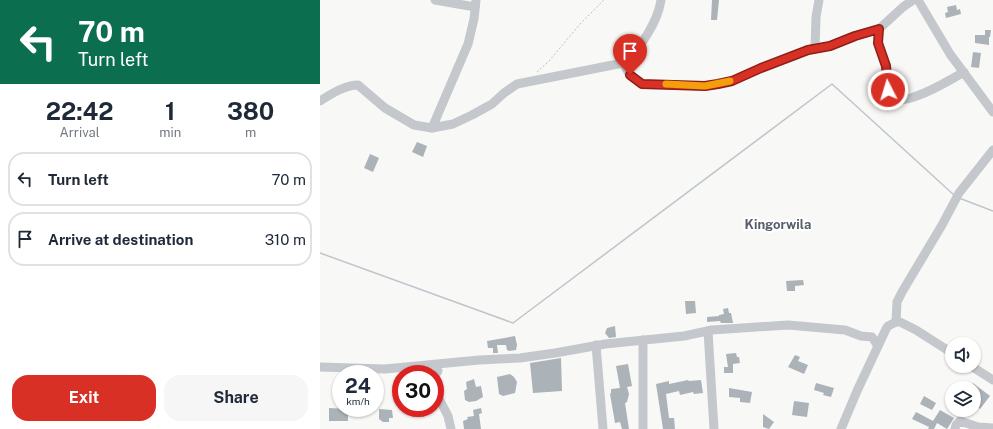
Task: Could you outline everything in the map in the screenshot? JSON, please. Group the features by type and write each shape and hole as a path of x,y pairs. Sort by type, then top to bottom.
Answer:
{"street":[{"path":"432,128 468,44 476,4 435,0"},
{"path":"320,102 352,85 358,85 385,108 414,125 432,128 453,124 472,116 492,104 517,84 530,80 623,63 629,58 647,35 660,7 661,0"},
{"path":"815,49 816,17 819,0"},
{"path":"623,63 630,75 642,84 705,86 732,81 787,58 830,46 855,36 879,29 913,0"},
{"path":"918,0 950,54 993,112"},
{"path":"879,29 878,43 886,66 889,96 894,100 899,101 919,95 940,86 964,72"},
{"path":"896,322 897,302 902,292 955,203 959,193 990,161 993,150"},
{"path":"841,429 888,326 896,322 900,322 916,330 945,349"},
{"path":"320,367 385,369 479,360 520,358 555,354 596,345 684,336 708,331 788,325 844,330 861,336 872,337 878,346"},
{"path":"708,331 714,429"},
{"path":"643,340 643,429"},
{"path":"596,345 603,429"},
{"path":"981,372 993,380"},
{"path":"444,408 448,416 451,429"},
{"path":"955,429 956,425 960,421 978,427 993,428"}],"path":[{"path":"530,80 549,61 580,24 604,0"}],"building":[{"path":"712,0 719,0 717,20 711,20"},
{"path":"956,5 957,10 960,9 961,14 946,18 945,13 948,12 947,7"},
{"path":"985,30 991,30 989,45 975,43 975,35 985,35"},
{"path":"973,52 981,53 979,68 971,67"},
{"path":"417,142 427,146 423,157 412,152"},
{"path":"370,154 379,158 373,172 364,168"},
{"path":"803,280 804,285 795,286 795,291 787,291 786,281"},
{"path":"685,301 695,301 696,313 686,314"},
{"path":"728,308 729,313 731,313 733,323 721,323 720,321 707,322 707,317 724,314 723,309"},
{"path":"615,326 616,337 609,338 605,333 607,328"},
{"path":"515,336 517,345 516,350 509,351 507,350 506,345 497,345 498,353 493,353 493,348 488,348 487,341"},
{"path":"736,353 737,357 739,357 740,363 733,364 733,373 724,373 724,367 728,367 726,354"},
{"path":"795,355 800,357 798,361 808,365 804,374 788,367"},
{"path":"561,358 562,391 533,393 530,363"},
{"path":"628,364 632,386 627,387 629,394 627,402 625,403 629,429 622,429 620,422 615,423 610,394 611,389 620,388 616,366"},
{"path":"510,374 517,382 515,393 503,396 499,394 497,377"},
{"path":"474,379 476,387 481,386 483,397 476,401 469,402 465,400 464,391 467,389 466,382"},
{"path":"688,380 701,380 703,393 694,394 693,392 680,395 679,391 666,394 669,418 674,418 675,429 663,429 656,384 669,381 669,384"},
{"path":"816,383 834,388 831,397 814,390"},
{"path":"729,388 752,392 750,403 740,402 740,398 729,397"},
{"path":"981,389 990,396 981,408"},
{"path":"924,396 936,403 932,410 920,404"},
{"path":"794,401 809,403 807,417 792,415"},
{"path":"329,408 332,408 332,417 348,417 348,421 329,421"},
{"path":"481,408 482,413 479,414 481,429 464,429 463,421 468,419 467,417 474,416 473,410"},
{"path":"384,409 392,410 393,418 389,418 389,422 383,422 379,419 379,417 384,417"},
{"path":"940,410 945,413 945,417 954,418 947,429 937,423 934,429 928,429 929,427 912,419 916,412 933,421"},
{"path":"763,414 774,422 769,429 763,427"}],"waterway":[{"path":"320,253 513,323 832,84 954,195"},
{"path":"959,198 993,211"}],"slow traffic":[{"path":"666,84 705,86 730,81"}],"district":[{"name":"Kingorwila","path":"778,224"}],"route":[{"path":"630,75 642,84 705,86 718,84 732,81 808,50 830,46 855,36 879,29 880,33 878,43 884,56 888,90"}]}
